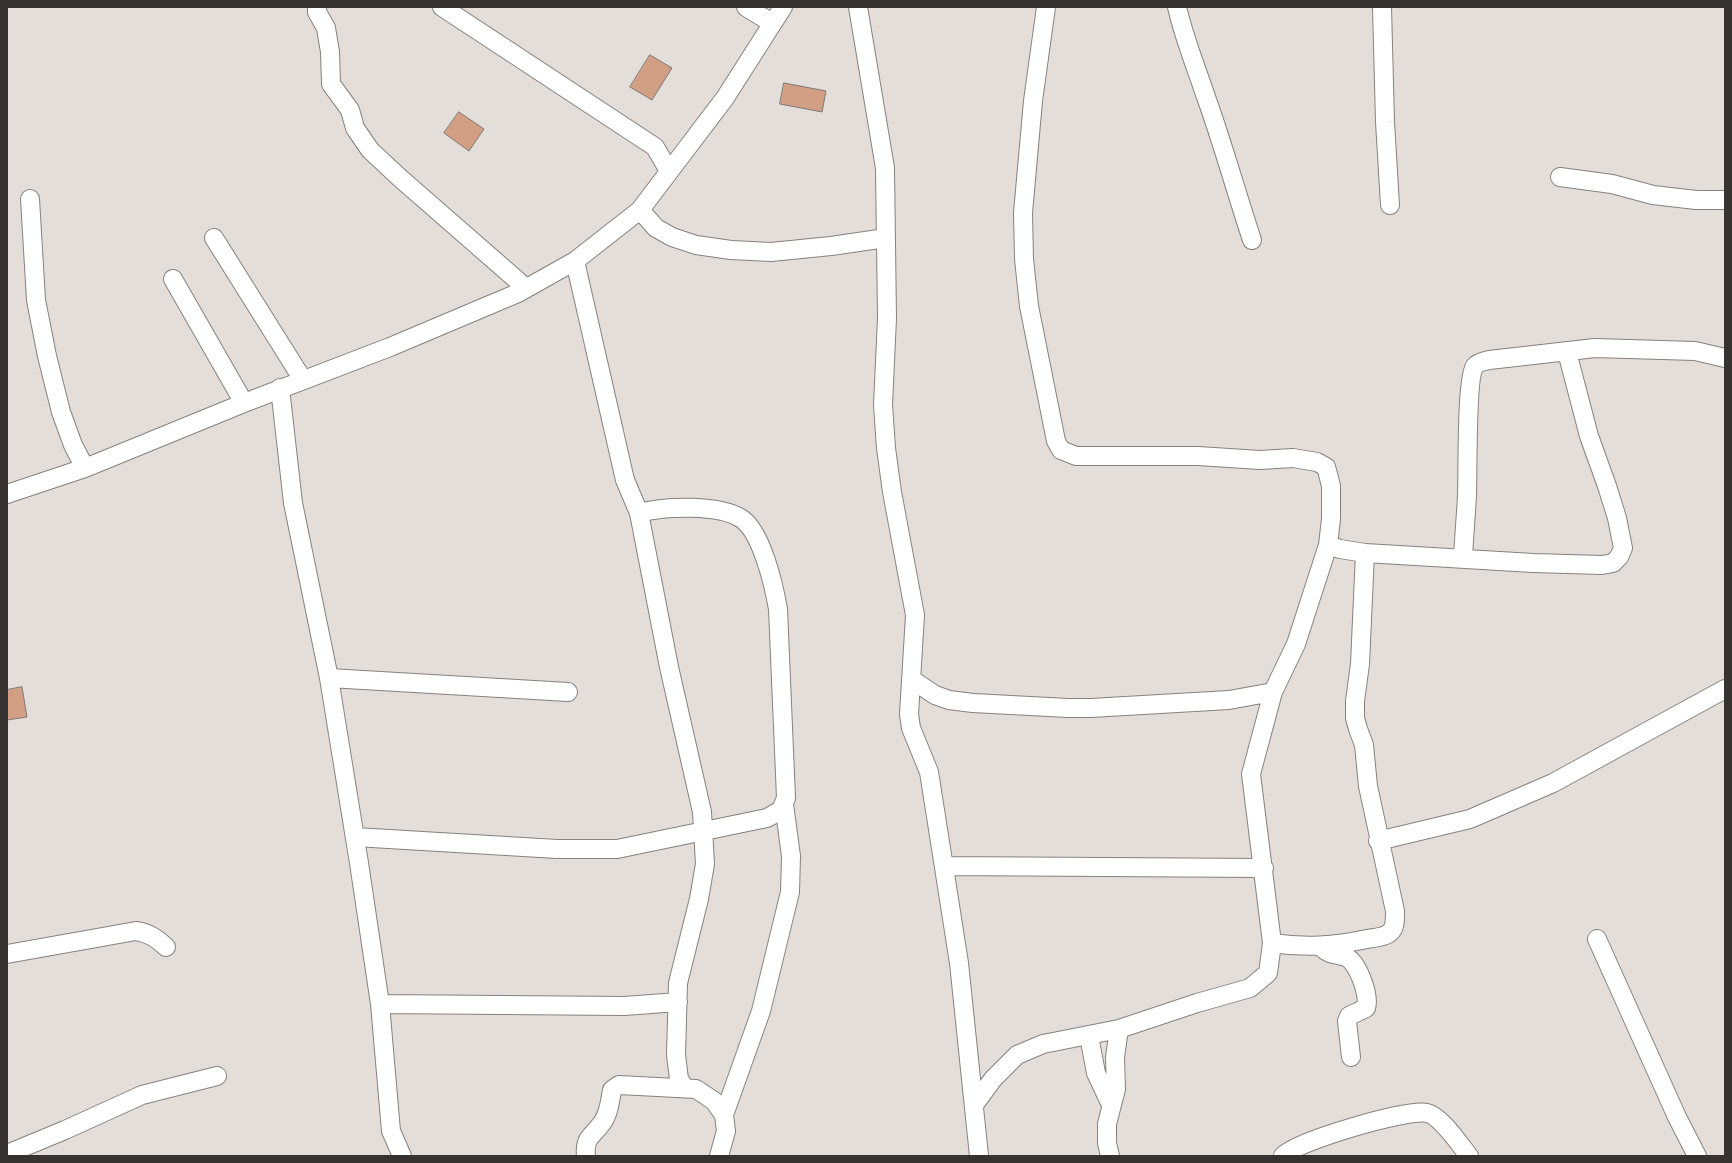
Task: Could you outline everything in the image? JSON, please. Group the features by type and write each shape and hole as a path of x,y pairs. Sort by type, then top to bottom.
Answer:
{"street":[{"path":"317,7 326,28 330,52 331,84 350,110 355,128 370,150 526,288"},
{"path":"442,7 655,147 670,171"},
{"path":"746,7 772,23"},
{"path":"7,494 85,468 280,388 390,347 526,288 575,261 640,210 725,98 749,63 783,7"},
{"path":"858,7 885,168 887,318 882,405 892,492 915,615 909,714 911,728 929,772 944,866 959,963 979,1156"},
{"path":"974,1105 993,1079 1017,1055 1043,1044 1119,1029 1197,1003 1250,988 1268,973 1272,943 1264,868 1251,774 1273,692 1296,644 1328,545 1331,519 1331,486 1326,467 1317,462 1293,458 1260,460 1198,456 1076,456 1061,450 1056,441 1029,306 1024,259 1023,213 1032,108 1046,7"},
{"path":"1178,7 1184,35 1207,98 1233,185 1252,240"},
{"path":"1382,7 1385,122 1390,205"},
{"path":"655,147 687,148"},
{"path":"1560,177 1612,184 1653,195 1696,200 1725,200"},
{"path":"30,199 36,300 47,356 61,412 73,445 85,468"},
{"path":"640,210 656,228 672,238 696,245 731,250 771,252 831,246 886,238"},
{"path":"214,238 303,380"},
{"path":"575,261 625,480 639,513 670,667 702,812 705,864 699,899 678,983 676,1055 679,1079 685,1088"},
{"path":"173,279 244,403"},
{"path":"1462,558 1467,493 1470,397 1475,365 1489,360 1595,348 1695,351 1725,358"},
{"path":"1328,545 1340,549 1365,553 1534,563 1602,565 1613,563 1619,557 1623,548 1617,518 1589,436 1567,352"},
{"path":"280,388 293,503 329,678 380,1004 391,1131 402,1156"},
{"path":"355,837 558,849 617,849 767,818 781,810 786,798 778,609 775,587 769,566 754,535 742,519 719,512 681,507 653,509 639,513"},
{"path":"1272,943 1298,947 1345,944 1388,934 1393,928 1395,911 1378,841 1368,786 1364,746 1358,730 1356,718 1356,689 1360,664 1365,553"},
{"path":"329,678 568,692"},
{"path":"911,679 935,695 949,700 1068,708 1229,700 1273,692"},
{"path":"1378,841 1470,819 1553,783 1724,695"},
{"path":"719,1156 726,1131 724,1115 761,1011 790,892 791,856 784,804"},
{"path":"944,866 1264,868"},
{"path":"7,954 136,931 146,932 166,947"},
{"path":"1597,939 1677,1117 1697,1156"},
{"path":"1321,946 1327,952 1346,957 1351,961 1364,986 1367,1003 1366,1008 1349,1016 1347,1021 1351,1058"},
{"path":"380,1004 624,1006 678,1002"},
{"path":"1110,1156 1107,1143 1107,1124 1111,1105 1115,1098 1115,1058 1119,1029"},
{"path":"1089,1036 1096,1074 1111,1105"},
{"path":"7,1154 65,1130 142,1095 217,1076"},
{"path":"586,1156 585,1146 591,1134 602,1124 608,1112 612,1090 614,1087 619,1085 685,1088 696,1090 714,1101 724,1115"},
{"path":"1283,1156 1298,1146 1384,1118 1412,1113 1429,1113 1442,1122 1469,1156"}],"building":[{"path":"650,55 672,68 652,100 630,87"},
{"path":"784,83 826,91 822,112 780,104"},
{"path":"459,112 484,129 469,151 444,133"},
{"path":"22,687 27,717 7,720 7,690"}]}
